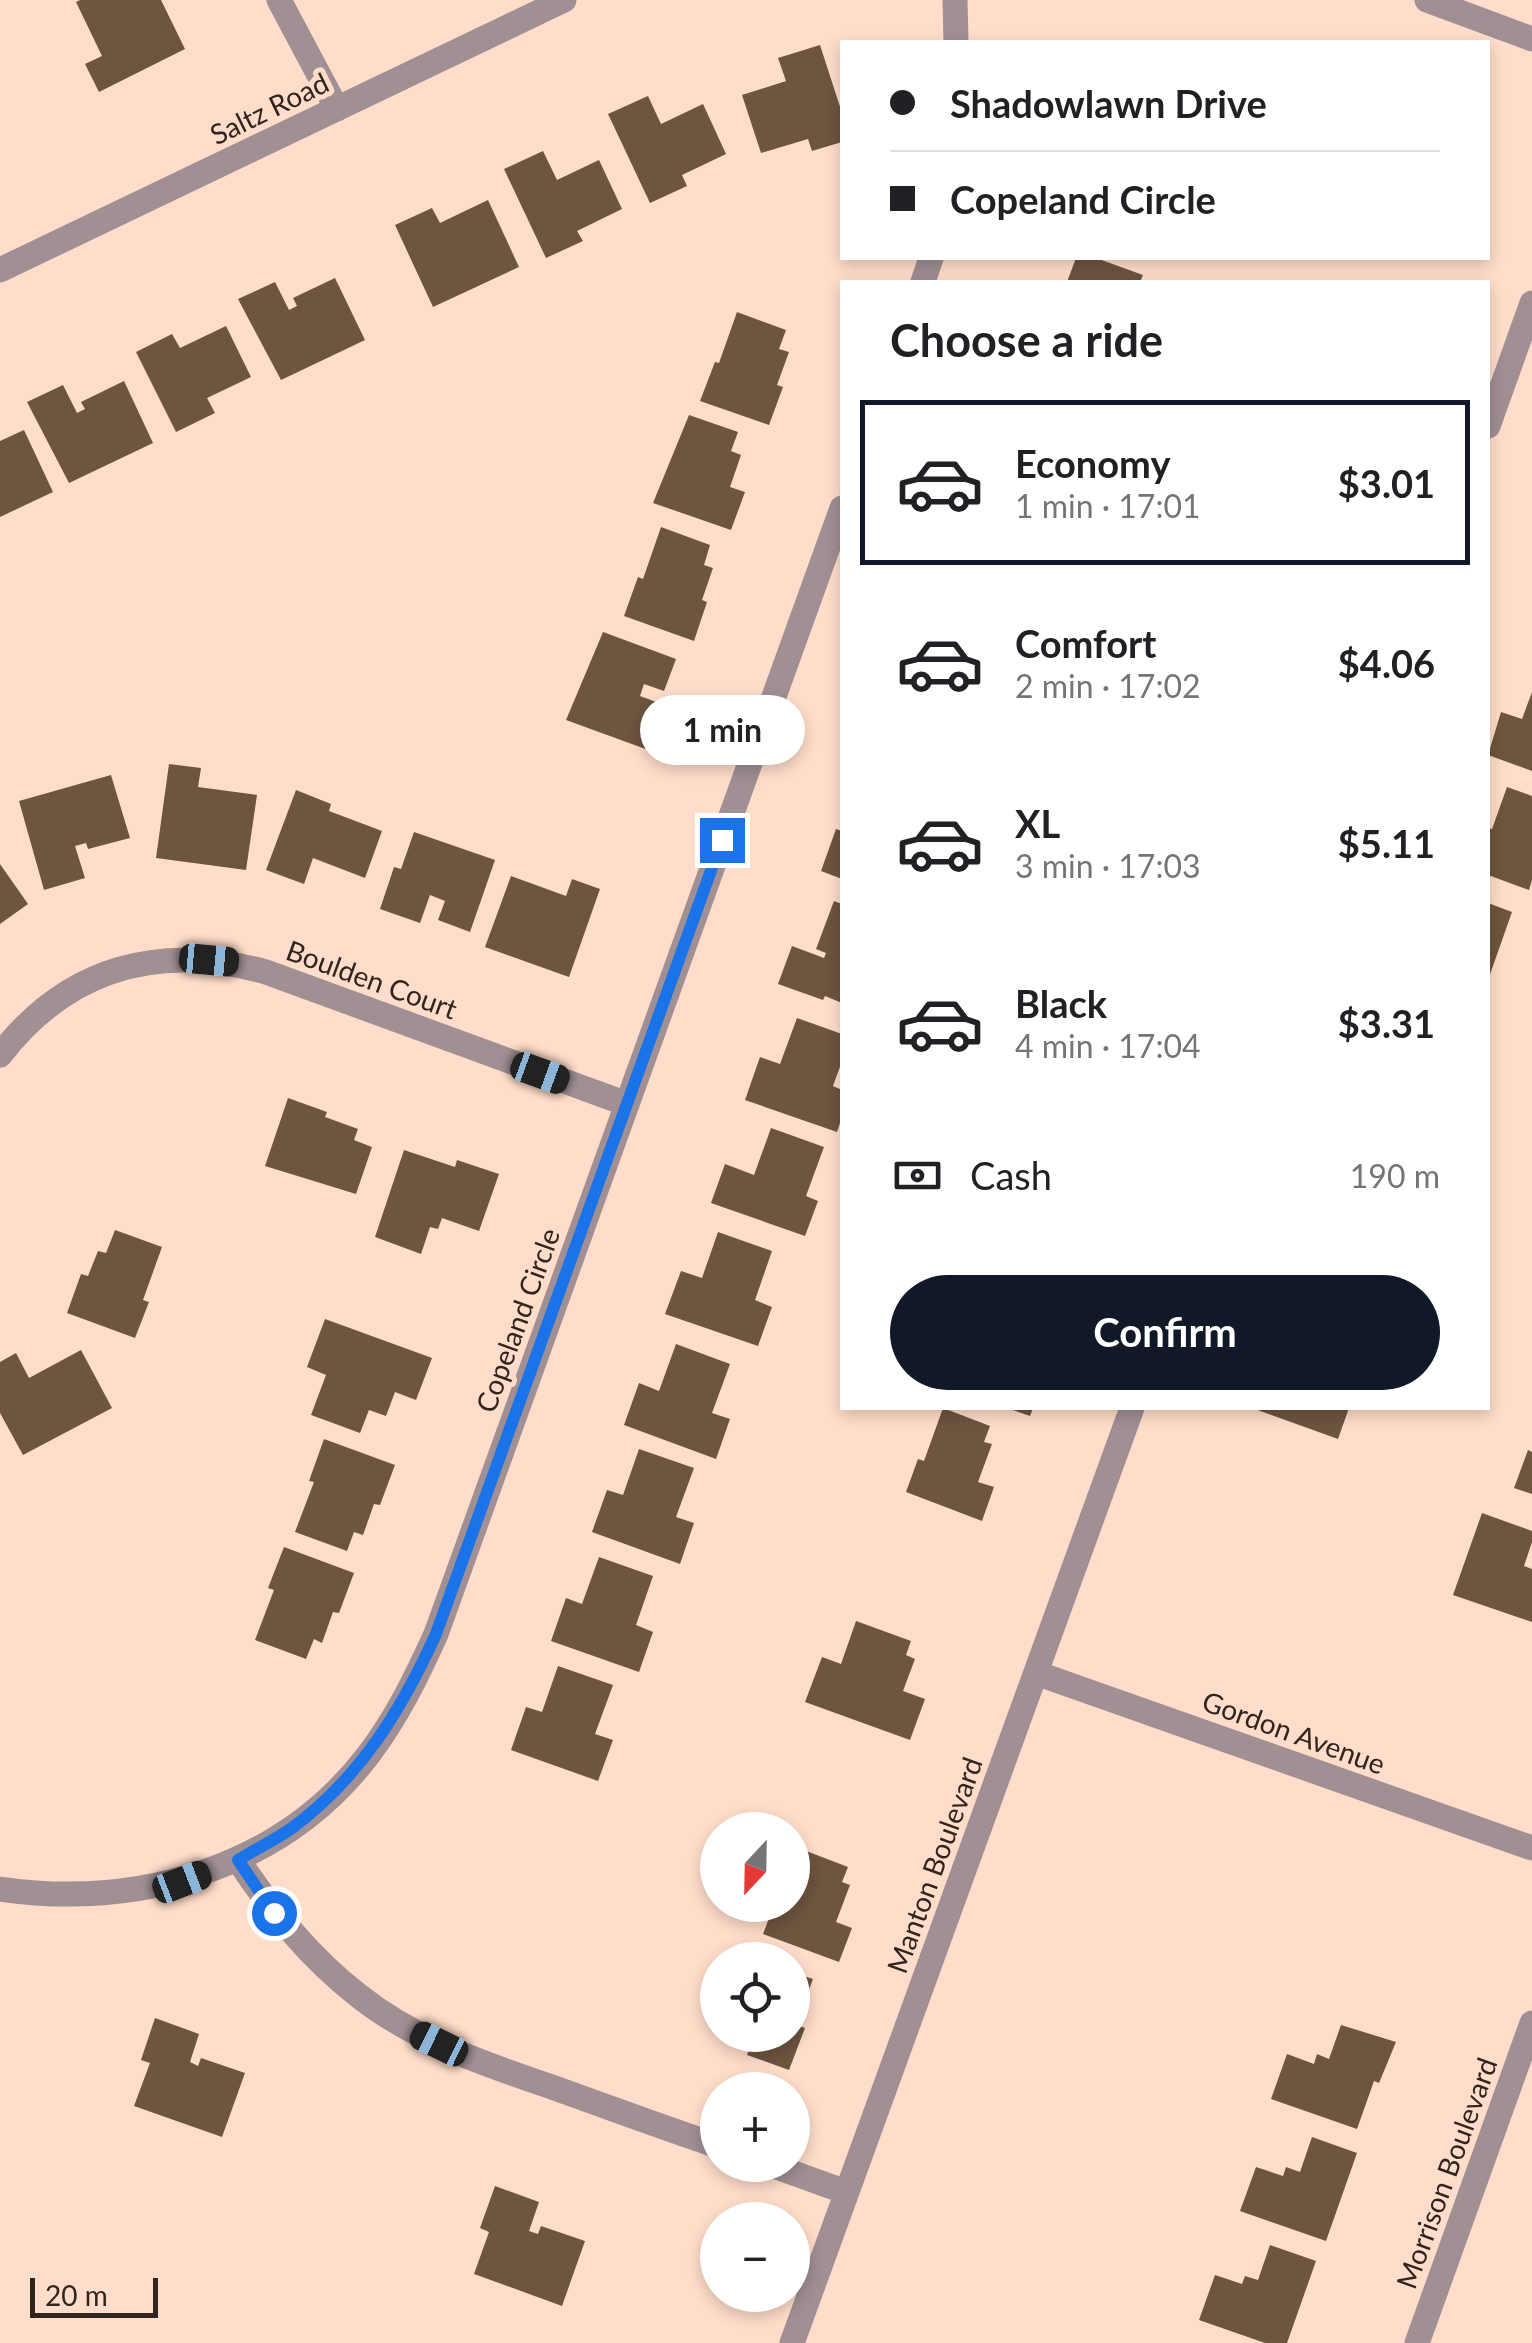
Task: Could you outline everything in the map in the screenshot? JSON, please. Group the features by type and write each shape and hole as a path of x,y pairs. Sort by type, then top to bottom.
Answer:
{"street":[{"path":"279,0 337,109"},
{"name":"Saltz Road","path":"0,270 564,0"},
{"path":"955,0 956,40"},
{"path":"1426,0 1532,38"},
{"path":"1490,420 1532,303"},
{"name":"Copeland Circle","path":"0,1889 76,1896 134,1892 182,1882 238,1860 290,1829 332,1795 368,1755 411,1688 436,1634 840,514"},
{"name":"Boulden Court","path":"0,1054 39,1012 93,978 124,967 188,958 230,962 266,972 626,1104"},
{"name":"Manton Boulevard","path":"792,2343 1131,1410"},
{"name":"Gordon Avenue","path":"1036,1673 1532,1848"},
{"path":"238,1860 274,1913 315,1958 361,1998 412,2031 466,2058 700,2140"},
{"name":"Morrison Boulevard","path":"1417,2343 1532,2022"},
{"path":"810,2179 846,2192"}],"building":[{"path":"161,0 185,49 99,92 85,64 102,56 76,2"},
{"path":"820,45 840,107 840,143 812,151 808,139 761,153 742,95 786,81 778,58"},
{"path":"648,96 661,124 703,104 726,154 682,175 687,186 650,203 608,114"},
{"path":"543,151 557,180 599,160 622,209 577,231 583,241 546,258 504,169"},
{"path":"488,200 519,267 433,307 395,225 432,208 440,223"},
{"path":"1075,260 1102,260 1143,275 1141,280 1068,280"},
{"path":"335,278 365,340 281,380 238,299 275,282 289,310 297,306 293,298"},
{"path":"737,312 786,330 779,349 789,352 777,385 783,387 769,425 700,401"},
{"path":"226,326 251,377 207,398 215,413 176,432 136,352 172,334 180,348"},
{"path":"124,381 153,443 69,483 27,402 63,385 77,413 85,409 81,402"},
{"path":"689,415 738,432 731,451 741,455 730,487 745,492 731,530 653,503"},
{"path":"24,430 53,492 0,517 0,441"},
{"path":"661,527 710,545 704,565 713,568 694,641 624,616 638,577 643,579"},
{"path":"603,632 676,659 664,691 644,684 640,696 667,706 651,751 566,720"},
{"path":"1532,692 1532,771 1490,756 1501,712 1522,719"},
{"path":"169,764 201,768 198,787 257,795 246,870 156,858"},
{"path":"111,775 130,838 88,849 86,843 75,846 85,878 44,890 19,801"},
{"path":"1507,787 1532,796 1529,890 1490,876 1492,829"},
{"path":"296,790 331,804 329,811 382,831 365,878 313,858 304,884 266,870"},
{"path":"836,829 840,830 840,878 821,871"},
{"path":"414,832 495,860 470,932 438,920 445,901 430,895 420,923 380,909 394,867 401,869"},
{"path":"0,864 28,904 0,924"},
{"path":"511,876 566,896 572,879 600,889 569,977 485,947"},
{"path":"834,901 840,903 840,1002 778,984 792,946 824,958 826,953 816,949"},
{"path":"1490,904 1512,912 1490,974"},
{"path":"797,1018 840,1033 840,1067 833,1086 840,1089 837,1132 745,1100 760,1057 780,1064"},
{"path":"288,1098 358,1129 354,1140 372,1147 356,1194 265,1166"},
{"path":"771,1128 824,1147 806,1196 818,1201 805,1236 711,1203 725,1164 754,1175"},
{"path":"404,1150 455,1167 457,1160 499,1174 479,1231 442,1218 438,1229 430,1227 421,1254 375,1237"},
{"path":"115,1230 162,1247 143,1300 149,1302 135,1338 67,1313 81,1274 88,1276 98,1251 106,1253"},
{"path":"718,1232 772,1251 755,1300 772,1307 758,1346 665,1314 681,1271 702,1278"},
{"path":"325,1319 432,1358 416,1400 395,1392 386,1416 369,1410 360,1433 311,1415 326,1375 307,1367"},
{"path":"676,1344 730,1364 712,1413 730,1419 716,1459 624,1425 639,1383 659,1391"},
{"path":"81,1350 112,1408 23,1455 0,1413 0,1362 16,1353 29,1378"},
{"path":"942,1410 990,1426 984,1442 992,1444 978,1482 994,1487 982,1521 906,1492 918,1459 924,1461"},
{"path":"1258,1410 1348,1410 1338,1439"},
{"path":"324,1439 395,1465 380,1505 374,1504 363,1535 354,1532 347,1551 295,1532 314,1482 309,1481"},
{"path":"639,1449 694,1468 676,1517 694,1523 680,1564 592,1532 607,1490 623,1495"},
{"path":"1528,1450 1532,1452 1532,1494 1514,1488"},
{"path":"1482,1513 1532,1531 1524,1566 1532,1569 1532,1622 1453,1595"},
{"path":"284,1547 354,1573 339,1613 333,1612 322,1643 314,1639 306,1659 255,1640 274,1590 268,1588"},
{"path":"599,1557 653,1576 636,1625 653,1632 639,1672 551,1641 566,1598 582,1604"},
{"path":"856,1621 911,1641 906,1655 915,1659 903,1691 925,1699 910,1740 805,1702 822,1657 841,1664"},
{"path":"558,1666 613,1685 595,1734 613,1740 598,1781 511,1750 526,1707 542,1712"},
{"path":"810,1852 848,1867 842,1882 850,1885 836,1922 852,1928 839,1962 810,1951 810,1942 785,1942 763,1934 768,1922 810,1922"},
{"path":"155,2018 199,2034 190,2062 198,2066 201,2058 245,2073 222,2137 134,2106 150,2063 141,2060"},
{"path":"1341,2025 1396,2042 1379,2083 1374,2081 1357,2129 1271,2099 1287,2054 1314,2064 1317,2054 1329,2059"},
{"path":"748,2052 796,2052 789,2070 747,2055"},
{"path":"1312,2137 1357,2153 1326,2241 1240,2211 1256,2167 1283,2176 1286,2167 1300,2172"},
{"path":"495,2186 539,2202 529,2231 538,2234 541,2226 585,2241 562,2306 474,2274 489,2232 480,2228"},
{"path":"1270,2245 1316,2261 1287,2343 1265,2343 1199,2320 1215,2275 1242,2284 1245,2276 1258,2280"}],"route":[{"path":"274,1913 238,1860 290,1829 332,1795 368,1755 411,1688 436,1634 722,840"}]}
